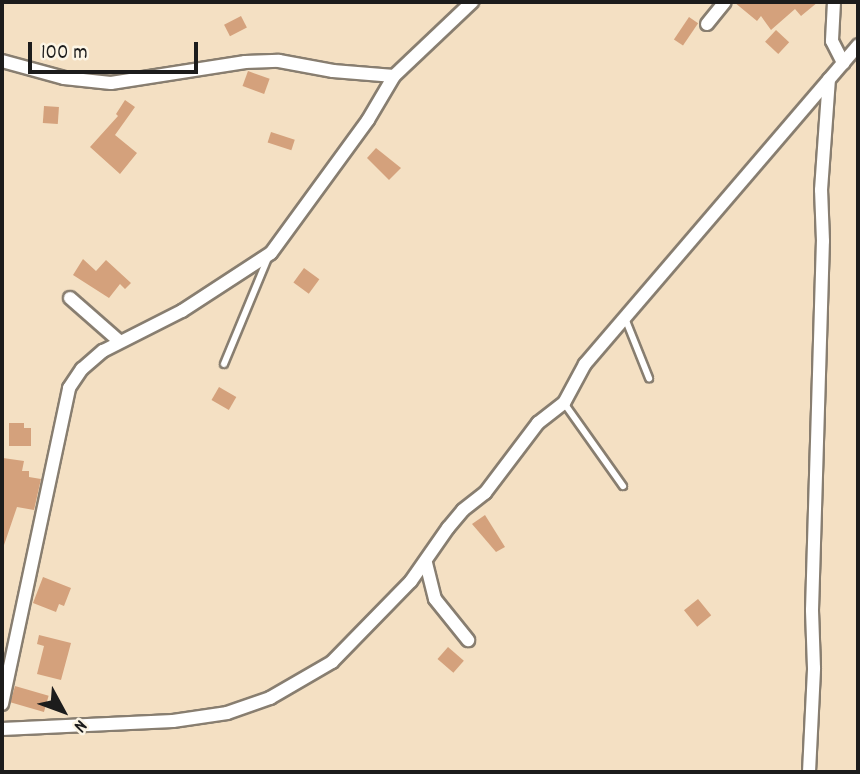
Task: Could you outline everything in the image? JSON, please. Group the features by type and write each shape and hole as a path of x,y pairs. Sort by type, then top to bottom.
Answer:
{"street":[{"path":"2,704 69,388 82,369 119,341 182,311 271,253 368,120 394,76 472,2"},
{"path":"707,24 725,2"},
{"path":"834,2 832,41 843,63"},
{"path":"2,729 190,719 257,704 332,662 426,563 457,516 485,494 538,423 564,403 585,364 858,45"},
{"path":"2,61 64,78 111,83 245,62 279,61 333,71 394,76"},
{"path":"809,772 814,668 812,610 823,241 821,190 830,79"},
{"path":"70,298 119,341"},
{"path":"426,563 435,599 468,640"}],"lane":[{"path":"224,364 271,253"},
{"path":"625,318 649,378"},
{"path":"564,403 623,486"}],"building":[{"path":"734,2 818,2 801,16 795,9 771,30 761,16 757,21"},
{"path":"241,16 247,28 230,36 224,25"},
{"path":"689,17 698,23 683,46 674,39"},
{"path":"776,30 789,42 778,54 765,42"},
{"path":"248,71 270,79 264,94 243,86"},
{"path":"125,100 135,107 115,135 137,153 120,174 90,147 118,116 116,114"},
{"path":"44,106 59,107 58,124 43,123"},
{"path":"271,132 295,140 291,150 268,142"},
{"path":"376,148 401,168 389,180 367,158"},
{"path":"83,259 96,271 106,260 131,283 125,289 120,284 109,298 73,275"},
{"path":"304,268 319,279 309,294 293,283"},
{"path":"219,387 236,397 229,410 212,400"},
{"path":"9,423 24,423 24,428 31,428 31,446 9,446"},
{"path":"3,458 24,461 22,471 29,471 29,477 41,479 34,510 17,507 3,548"},
{"path":"485,515 505,547 496,552 472,524"},
{"path":"43,577 71,588 64,606 59,604 56,612 33,603"},
{"path":"698,599 711,615 697,627 684,610"},
{"path":"39,635 71,643 61,680 37,674 44,646 37,644"},
{"path":"448,647 464,661 453,673 438,659"},
{"path":"15,686 49,696 44,712 10,702"}]}
